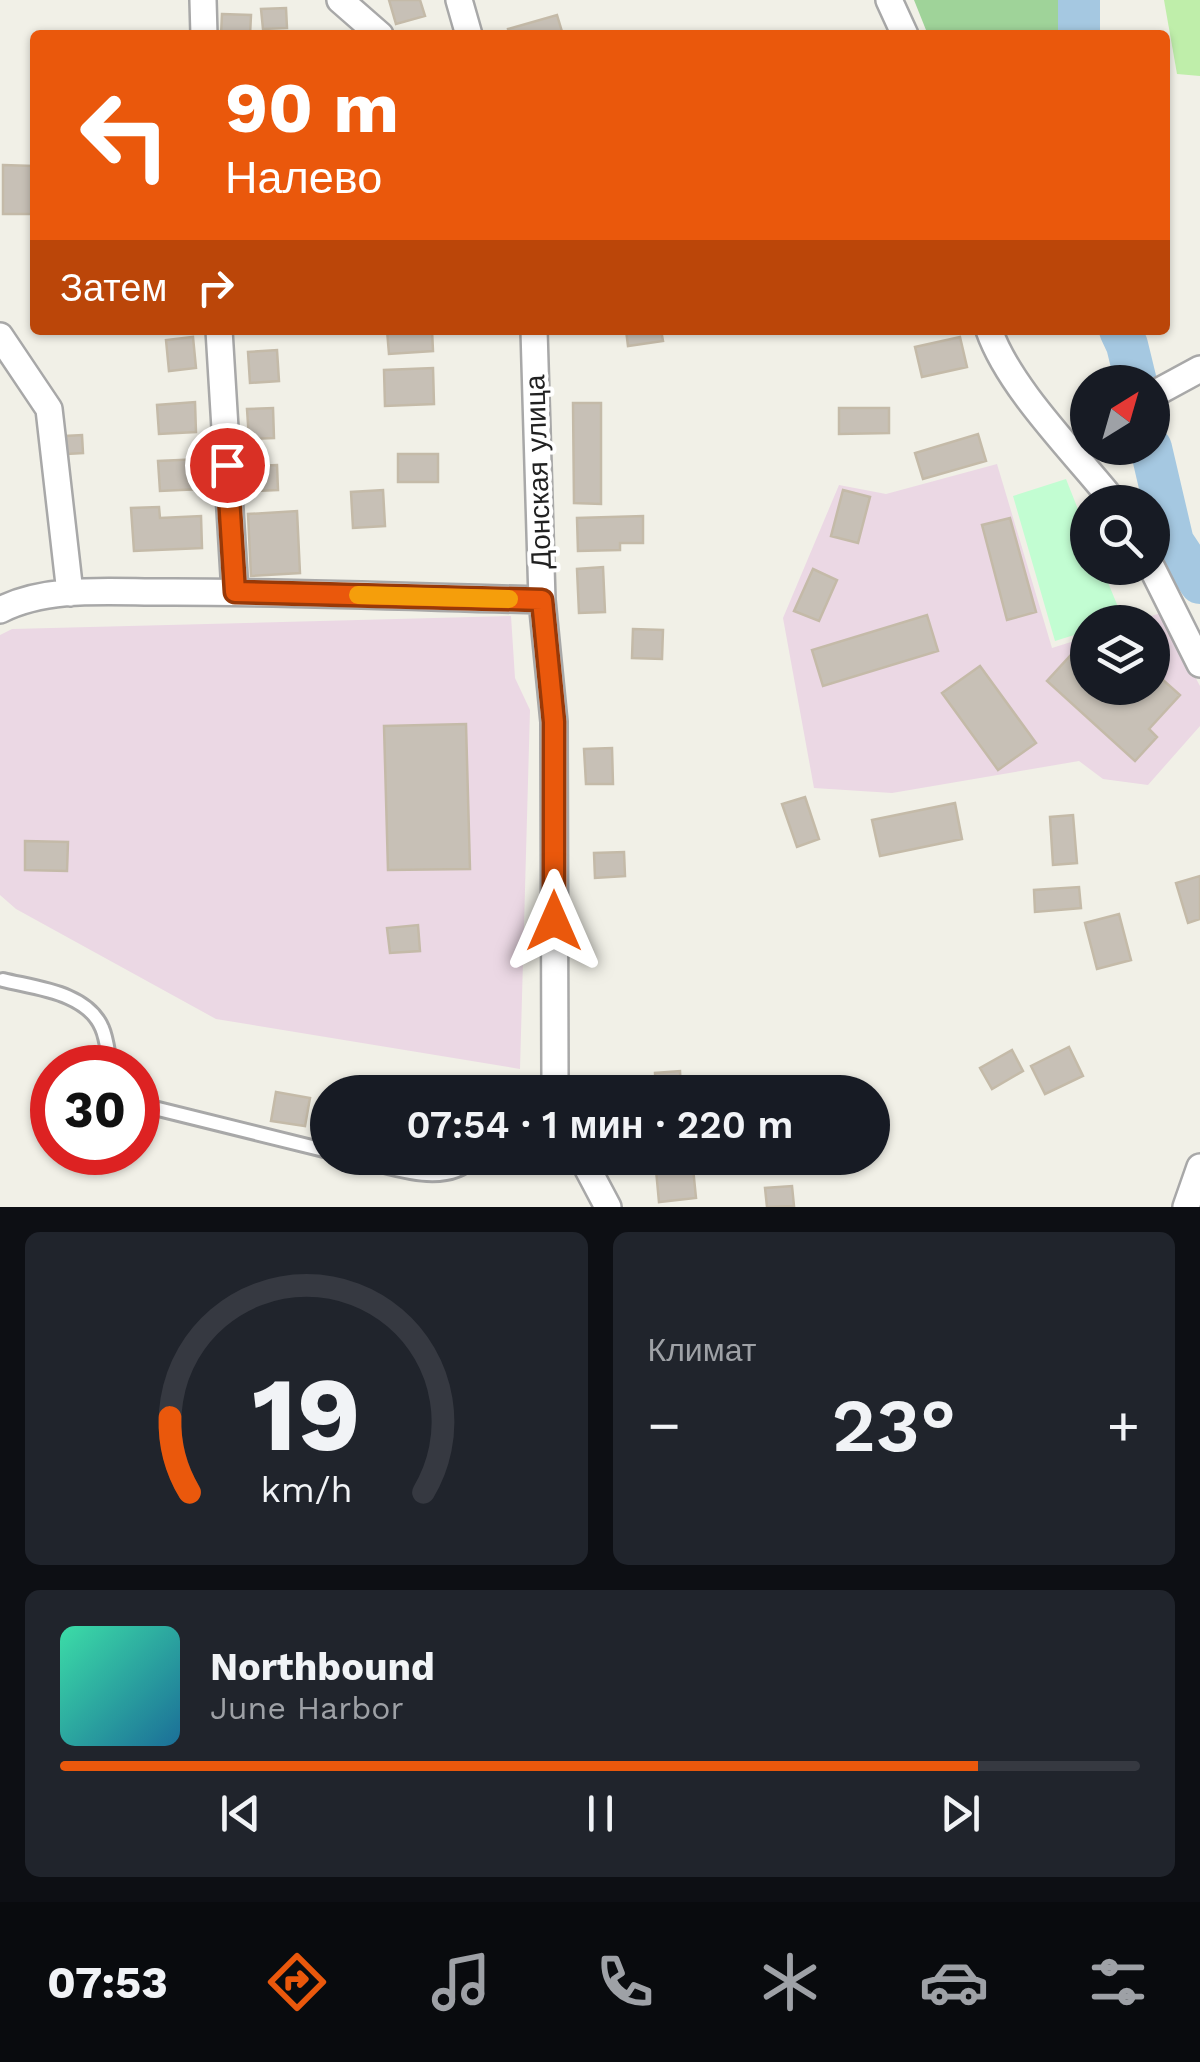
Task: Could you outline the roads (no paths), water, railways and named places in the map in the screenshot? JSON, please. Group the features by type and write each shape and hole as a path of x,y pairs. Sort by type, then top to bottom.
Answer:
{"street":[{"path":"202,0 204,30"},
{"path":"340,0 374,30"},
{"path":"459,0 468,30"},
{"path":"889,0 903,30"},
{"path":"219,335 235,592"},
{"name":"Донская улица","path":"534,335 542,600 554,722 557,1075"},
{"path":"991,335 1017,383 1070,432"},
{"path":"0,336 50,408 70,593"},
{"path":"1170,385 1200,369"},
{"path":"1160,585 1200,664"},
{"path":"0,610 15,603 70,593 235,592 542,600"},
{"path":"1186,1207 1200,1167"},
{"path":"591,1175 608,1207"}],"lane":[{"path":"2,980 61,995 87,1007 102,1027 106,1045"},
{"path":"160,1109 310,1147"}],"waterway":[{"path":"1079,0 1079,30"},
{"path":"1122,335 1132,365"},
{"path":"1155,465 1173,542 1200,583"}]}
